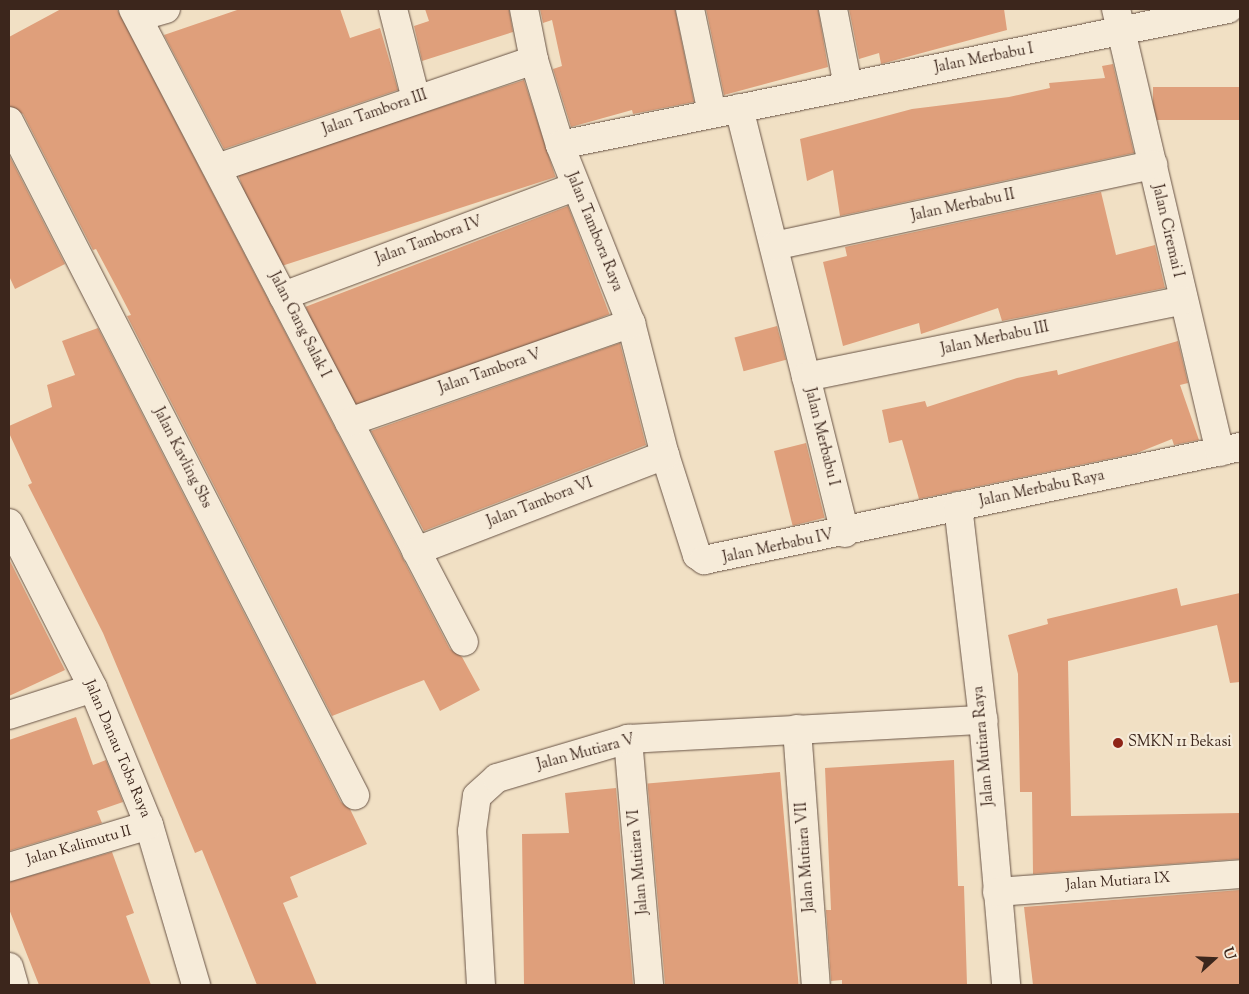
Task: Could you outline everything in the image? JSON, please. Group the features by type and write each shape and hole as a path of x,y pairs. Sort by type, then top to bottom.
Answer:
{"street":[{"path":"136,13 166,9"},
{"path":"393,9 416,99"},
{"name":"Jalan Tambora Raya","path":"524,9 534,60 560,145 575,187 631,323 665,455"},
{"path":"690,9 712,113"},
{"path":"833,9 848,86"},
{"name":"Jalan Merbabu I","path":"560,145 848,86 1119,20 1228,9"},
{"name":"Jalan Gang Salak I","path":"136,13 464,642"},
{"name":"Jalan Ciremai I","path":"1119,20 1183,300 1230,449"},
{"name":"Jalan Tambora III","path":"218,168 534,60"},
{"name":"Jalan Merbabu I","path":"739,108 845,533"},
{"name":"Jalan Kavling Sbs","path":"9,121 355,795"},
{"name":"Jalan Merbabu II","path":"774,246 1153,165"},
{"name":"Jalan Tambora IV","path":"284,296 575,187"},
{"name":"Jalan Merbabu III","path":"806,377 1183,300"},
{"name":"Jalan Tambora V","path":"349,422 631,323"},
{"name":"Jalan Merbabu Raya","path":"845,533 958,506 1230,449"},
{"name":"Jalan Merbabu IV","path":"665,455 698,555 704,560 845,533"},
{"name":"Jalan Tambora VI","path":"416,551 665,455"},
{"name":"Jalan Mutiara Raya","path":"958,506 983,720 1006,985"},
{"name":"Jalan Danau Toba Raya","path":"9,523 93,688 149,825 196,985"},
{"path":"9,715 93,688"},
{"name":"Jalan Mutiara V","path":"481,985 472,831 476,796 497,778 628,739 983,720"},
{"name":"Jalan Mutiara VII","path":"797,729 816,985"},
{"name":"Jalan Mutiara VI","path":"628,739 649,985"},
{"name":"Jalan Kalimutu II","path":"9,867 149,825"},
{"name":"Jalan Mutiara IX","path":"997,892 1240,874"},
{"path":"9,967 14,985"}],"building":[{"path":"61,9 117,9 450,649 462,657 480,690 440,711 424,680 332,716 127,316 131,315 118,290 96,249 93,250 23,114 9,106 9,37"},
{"path":"240,9 340,9 350,38 380,28 398,90 224,149 164,35"},
{"path":"425,9 509,9 513,32 422,61 414,26 429,21"},
{"path":"540,9 675,9 694,102 633,114 632,110 571,127 553,69 562,66 552,20 543,23"},
{"path":"706,9 818,9 828,67 724,95"},
{"path":"849,9 1004,9 1007,30 881,64 879,53 859,59"},
{"path":"1113,64 1134,153 840,216 833,170 807,181 800,139 912,109 1009,97 1050,88 1049,83 1105,78 1102,66"},
{"path":"524,80 556,177 269,270 238,173"},
{"path":"1153,87 1240,87 1240,120 1153,120"},
{"path":"9,155 65,264 15,289 9,276"},
{"path":"1101,192 1116,255 1155,245 1165,288 1002,321 998,308 921,334 919,323 843,346 823,262 847,256 845,247"},
{"path":"568,206 610,314 347,415 306,307"},
{"path":"777,326 786,360 744,371 734,337"},
{"path":"98,328 341,802 350,809 367,844 290,877 298,897 283,903 317,985 257,985 202,850 195,853 103,633 28,485 32,483 9,433 9,426 52,407 47,385 75,375 62,341"},
{"path":"1178,341 1188,383 1180,385 1199,440 1174,445 1172,439 1137,453 919,499 902,440 889,443 882,410 925,401 927,407 1017,378 1057,370 1058,375"},
{"path":"620,343 646,445 424,531 371,431"},
{"path":"806,443 825,518 793,526 774,451"},
{"path":"9,559 65,670 9,696"},
{"path":"1177,588 1181,606 1240,593 1240,682 1230,683 1217,625 1068,661 1071,816 1240,813 1240,859 1033,874 1032,792 1020,792 1018,674 1008,635 1048,624 1047,619"},
{"path":"76,717 93,765 106,760 123,802 97,811 102,823 9,851 9,740"},
{"path":"954,760 958,886 964,886 967,985 842,985 842,980 831,981 826,910 831,910 825,768"},
{"path":"780,772 799,985 665,985 648,784"},
{"path":"616,788 633,985 524,985 522,834 569,833 565,793"},
{"path":"112,852 134,913 126,916 151,985 39,985 9,909 9,882"},
{"path":"1240,890 1240,985 1033,985 1024,907"}],"place":[{"name":"SMKN 11 Bekasi","path":"1118,743"}]}
